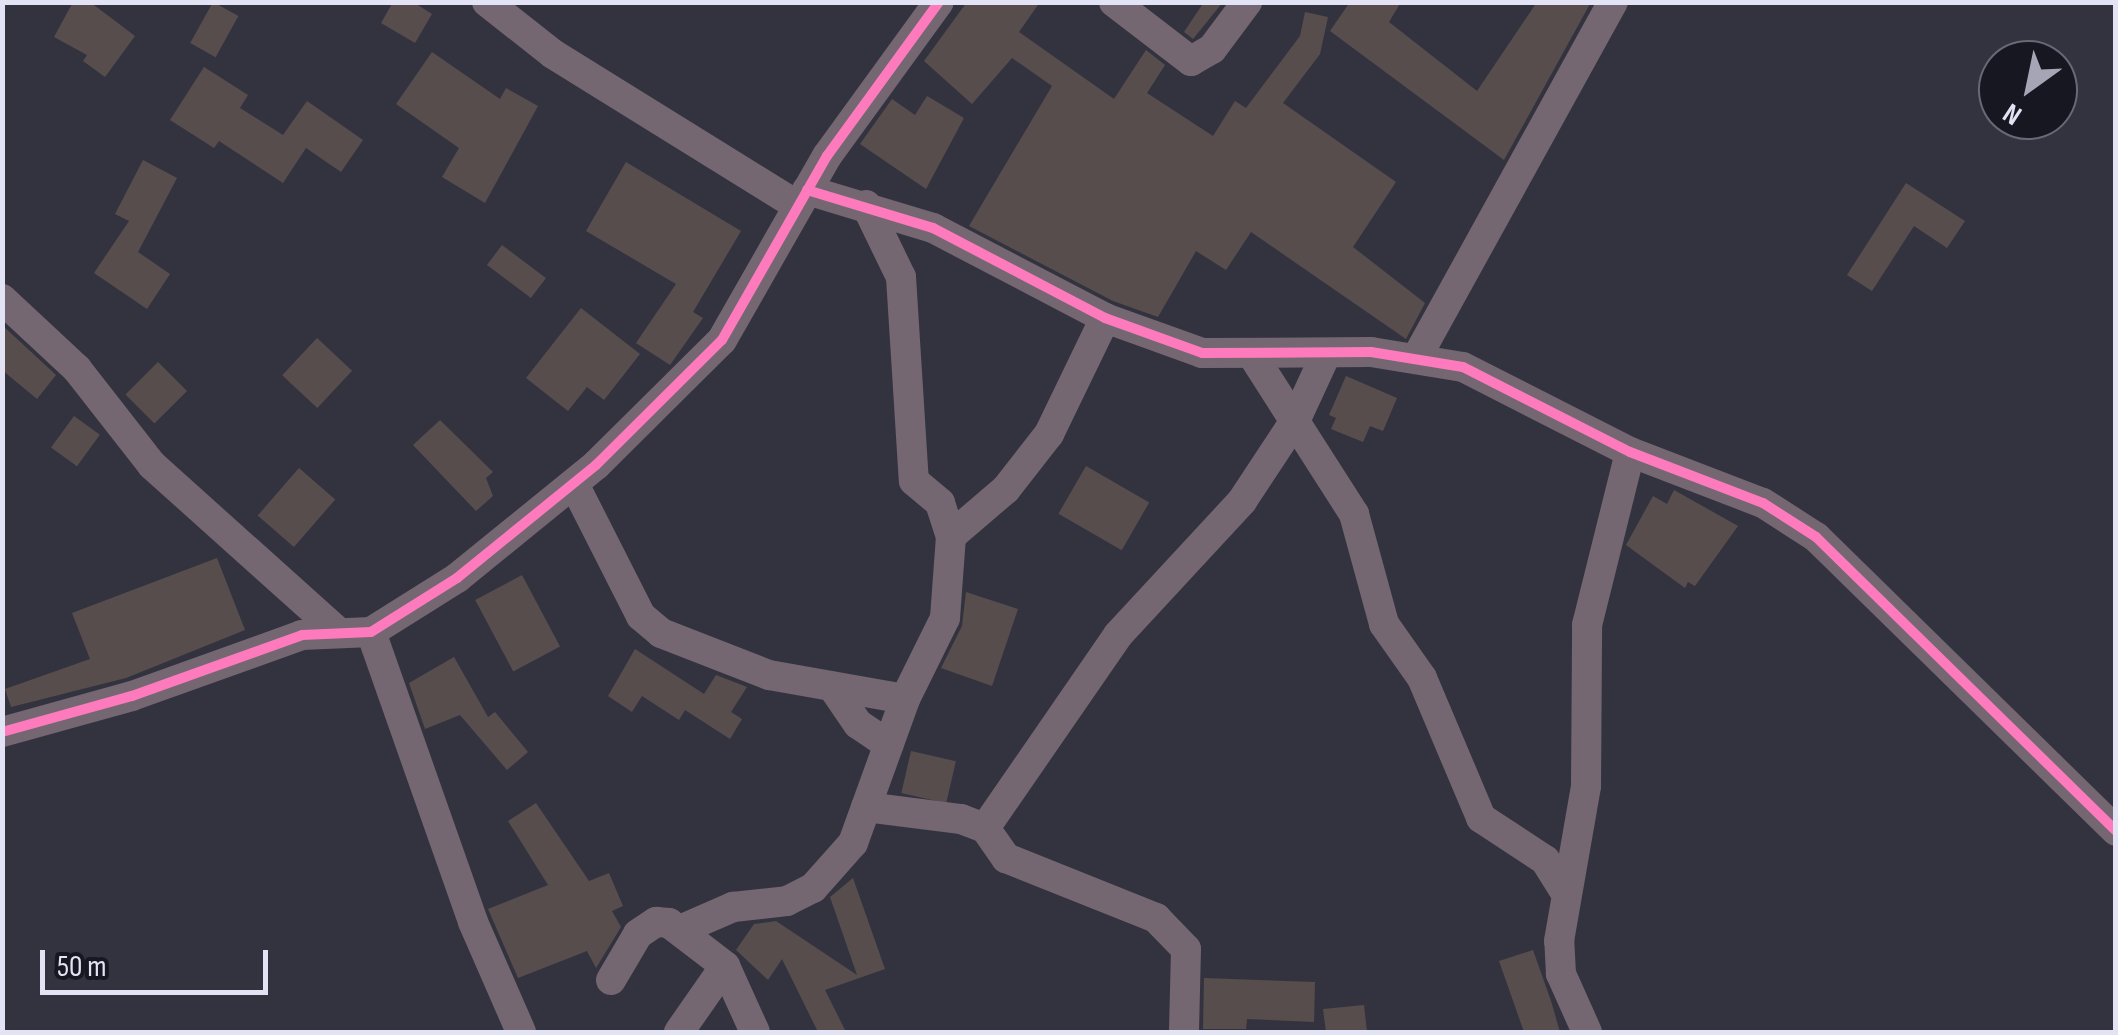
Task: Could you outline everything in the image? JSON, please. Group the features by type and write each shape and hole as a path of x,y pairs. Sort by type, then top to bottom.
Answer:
{"street":[{"path":"487,2 553,54 802,197 866,205 933,228 1105,318 1202,354 1418,355 1463,366 1630,452 1763,503 1816,537 2116,832"},
{"path":"2,732 132,696 302,635 371,632 457,578 574,484 722,340 754,294 802,197 939,2"},
{"path":"1114,2 1191,61 1205,57 1247,2"},
{"path":"1418,355 1613,2"},
{"path":"680,930 733,907 787,900 813,888 853,843 906,699 945,618 951,536 940,504 914,480 901,277 866,205"},
{"path":"2,299 76,369 152,465 338,632"},
{"path":"951,536 1006,489 1049,434 1105,318"},
{"path":"985,828 1118,635 1226,522 1296,419 1326,354"},
{"path":"1253,356 1354,514 1384,624 1422,678 1481,818 1545,860 1566,893"},
{"path":"1586,1032 1561,974 1566,893 1586,786 1588,625 1630,452"},
{"path":"574,484 640,616 660,633 769,674 834,689 906,699"},
{"path":"371,632 473,922 521,1032"},
{"path":"834,689 858,724 889,744"},
{"path":"866,807 960,818 985,828 1006,858 1174,931 1186,949 1184,1032"},
{"path":"612,980 638,934 656,922 680,930 725,966 755,1032"},
{"path":"680,1032 725,966"}],"building":[{"path":"73,2 90,2 135,36 105,77 83,61 87,55 54,37"},
{"path":"213,2 238,16 216,57 190,43"},
{"path":"393,2 413,2 432,14 415,43 381,23"},
{"path":"967,2 1040,2 1019,32 1114,99 1146,50 1165,65 1147,93 1213,136 1235,101 1246,108 1300,36 1305,12 1328,17 1320,54 1283,103 1396,182 1353,247 1425,303 1406,339 1251,232 1226,270 1196,251 1158,317 1113,301 969,226 1052,86 1012,58 972,104 924,61"},
{"path":"1204,2 1223,2 1193,39 1184,32"},
{"path":"1350,2 1401,2 1389,22 1477,91 1537,2 1591,2 1504,160 1330,31"},
{"path":"432,52 500,99 506,88 538,106 485,203 442,177 459,148 396,104"},
{"path":"204,67 248,95 240,108 283,135 307,101 363,140 341,172 306,148 283,183 219,141 214,148 170,120"},
{"path":"927,96 964,118 926,189 860,144 892,99 915,115"},
{"path":"143,160 177,178 138,252 170,274 147,309 94,273 129,221 115,214"},
{"path":"626,162 741,231 693,312 703,318 670,365 636,343 676,284 586,231"},
{"path":"1906,183 1965,221 1947,248 1914,226 1872,291 1847,275"},
{"path":"502,245 546,278 531,298 487,265"},
{"path":"581,308 640,354 604,400 587,387 568,411 526,378"},
{"path":"2,325 56,375 37,399 2,370"},
{"path":"317,338 352,371 317,408 282,375"},
{"path":"158,362 187,391 154,424 125,395"},
{"path":"1346,376 1397,398 1383,431 1370,426 1363,442 1331,429 1336,418 1329,415"},
{"path":"74,416 100,435 77,466 51,448"},
{"path":"440,420 493,472 486,478 493,496 476,511 413,445"},
{"path":"1086,466 1149,502 1122,550 1058,514"},
{"path":"299,468 335,499 294,547 258,516"},
{"path":"1674,490 1738,526 1695,586 1688,582 1685,588 1626,545 1653,496 1667,504"},
{"path":"217,558 245,630 126,678 11,707 5,689 90,659 72,613"},
{"path":"522,575 560,647 513,671 475,600"},
{"path":"966,592 1018,609 992,686 941,668 962,626"},
{"path":"635,649 704,694 716,675 747,687 731,712 742,719 730,739 685,710 679,720 642,696 632,712 608,696"},
{"path":"454,657 488,717 495,712 528,752 507,770 460,715 425,729 409,683"},
{"path":"911,751 956,761 946,803 901,793"},
{"path":"536,803 589,881 609,873 623,906 612,911 621,927 596,968 587,951 518,978 488,909 548,885 508,821"},
{"path":"853,878 885,969 825,990 846,1032 818,1032 782,959 768,980 736,950 754,924 776,921 857,975 830,897"},
{"path":"1533,950 1560,1032 1524,1032 1499,961"},
{"path":"1204,978 1315,982 1314,1022 1247,1019 1246,1029 1203,1029"},
{"path":"1364,1005 1367,1032 1326,1032 1323,1009"}],"cycle path":[{"path":"2,732 132,696 302,635 371,632 457,578 596,465 722,340 827,156 939,2"},
{"path":"807,190 933,228 1105,318 1202,353 1371,352 1463,367 1630,452 1763,503 1816,537 2116,831"}]}
